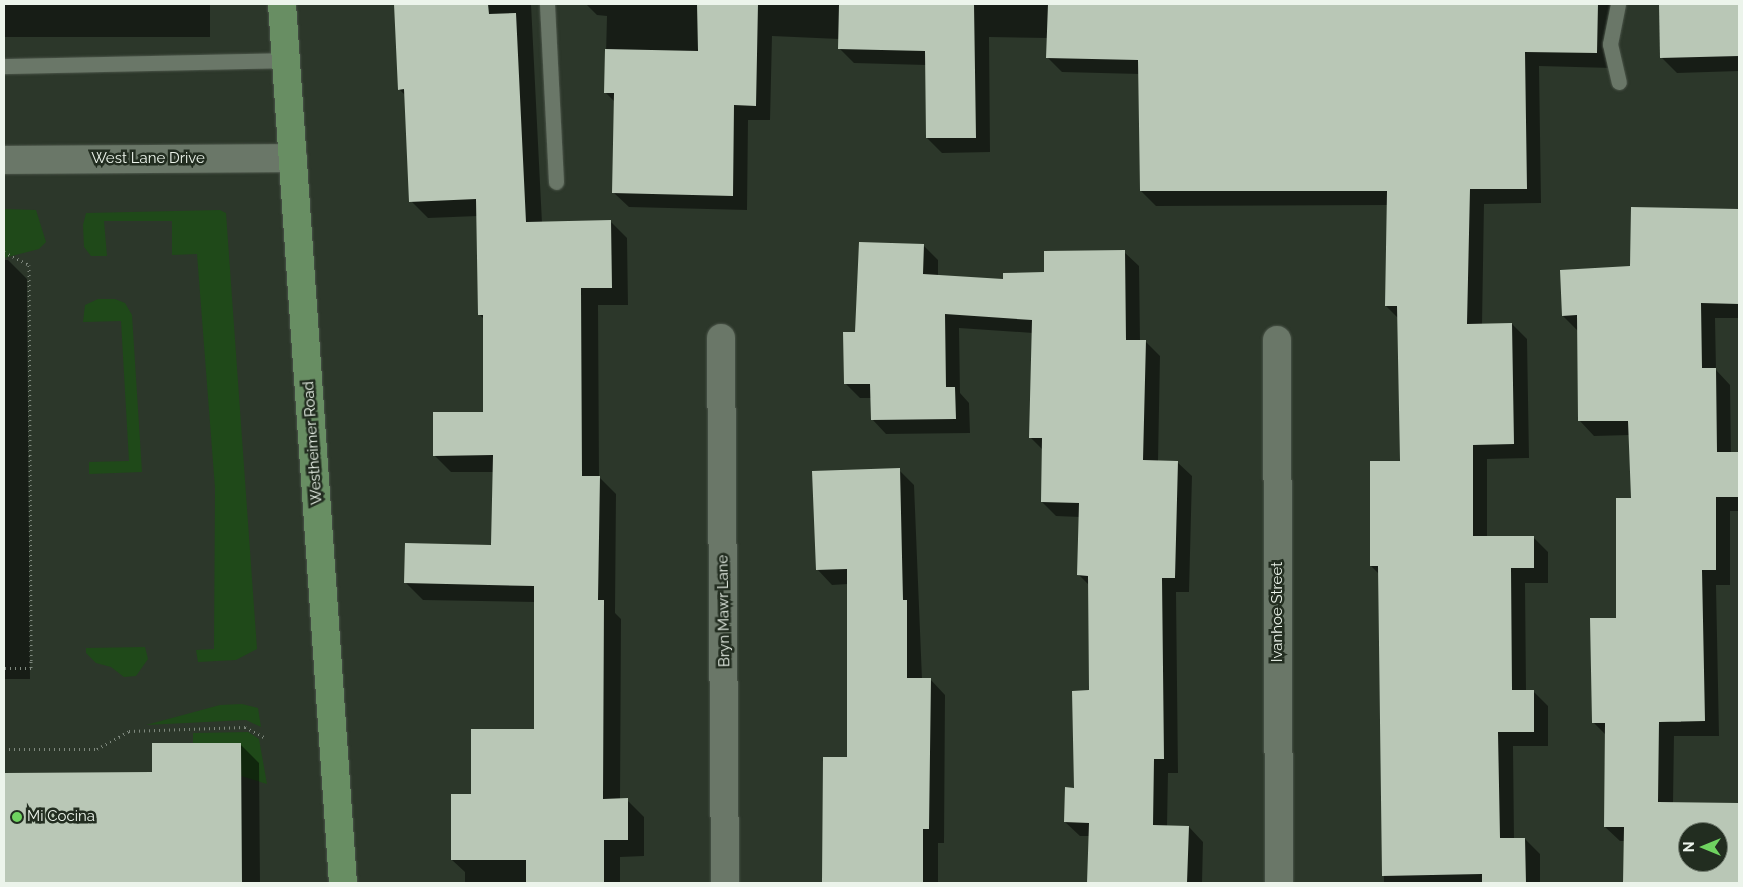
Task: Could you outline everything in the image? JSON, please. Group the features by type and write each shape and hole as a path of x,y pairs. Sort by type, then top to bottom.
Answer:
{"main road":[{"name":"Westheimer Road","path":"282,4 343,883"}],"street":[{"name":"West Lane Drive","path":"4,160 293,158"},
{"name":"Bryn Mawr Lane","path":"721,338 725,883"},
{"name":"Ivanhoe Street","path":"1277,340 1280,883"}],"lane":[{"path":"547,4 556,182"},
{"path":"1618,4 1610,44 1619,82"},
{"path":"4,66 286,60"}],"path":[{"path":"4,252 29,265 31,668 4,668"},
{"path":"4,749 97,749 129,731 245,727 264,737"}],"green space":[{"path":"4,209 36,210 46,242 39,249 4,258"},
{"path":"220,210 226,213 257,649 236,660 198,662 196,650 214,649 215,488 197,254 172,255 172,221 104,221 107,256 91,256 84,247 83,225 86,213"},
{"path":"98,299 115,299 125,303 132,315 142,472 89,474 89,462 129,461 121,321 83,322 85,305"},
{"path":"145,647 148,659 136,676 124,677 111,667 96,663 86,653 86,648"},
{"path":"242,704 258,708 261,727 246,720 146,725 220,705"},
{"path":"248,732 259,739 267,784 241,776 240,743 193,743 193,733"}],"building":[{"path":"394,4 488,4 489,14 516,13 526,222 611,220 612,288 581,288 582,476 600,476 598,600 604,600 603,799 628,798 628,840 604,840 604,883 526,883 526,860 451,860 451,794 471,794 471,729 534,729 534,586 404,583 405,543 491,545 493,455 433,456 433,412 483,412 483,315 478,315 476,199 409,202 404,89 398,90"},
{"path":"697,4 758,4 756,106 734,105 733,196 612,193 614,93 604,93 605,49 698,51"},
{"path":"839,4 974,4 976,138 926,138 925,51 838,49"},
{"path":"1048,4 1598,4 1597,53 1525,52 1527,189 1470,189 1467,324 1512,323 1514,444 1473,445 1473,536 1534,536 1534,568 1511,568 1512,690 1534,690 1534,732 1498,732 1500,838 1525,838 1526,883 1482,883 1482,874 1382,876 1378,566 1370,566 1370,461 1400,461 1397,306 1385,306 1387,191 1140,191 1138,60 1046,58"},
{"path":"1659,4 1739,4 1739,56 1660,58"},
{"path":"1631,207 1739,209 1739,304 1701,303 1702,368 1716,368 1717,452 1739,452 1739,497 1716,497 1716,570 1702,570 1705,721 1659,722 1658,802 1739,803 1739,883 1623,883 1624,827 1604,827 1605,723 1592,723 1590,618 1616,618 1616,498 1631,498 1628,421 1578,421 1577,315 1562,316 1560,270 1630,266"},
{"path":"859,242 924,244 923,274 1003,279 1003,273 1044,272 1044,251 1125,250 1126,340 1146,340 1143,460 1178,461 1175,578 1162,578 1164,759 1154,759 1153,825 1189,826 1187,883 1087,883 1089,823 1064,822 1065,787 1074,788 1072,691 1089,690 1088,576 1077,575 1079,503 1041,502 1042,438 1029,438 1032,320 945,314 946,387 955,387 956,419 871,420 870,384 844,384 843,332 855,332"},
{"path":"900,468 903,600 907,600 907,678 931,678 929,829 923,829 923,883 822,883 823,757 847,757 847,569 816,570 812,471"},
{"path":"152,743 241,743 242,883 4,883 4,773 152,772"}],"place":[{"name":"Mi Cocina","path":"17,817"}]}
